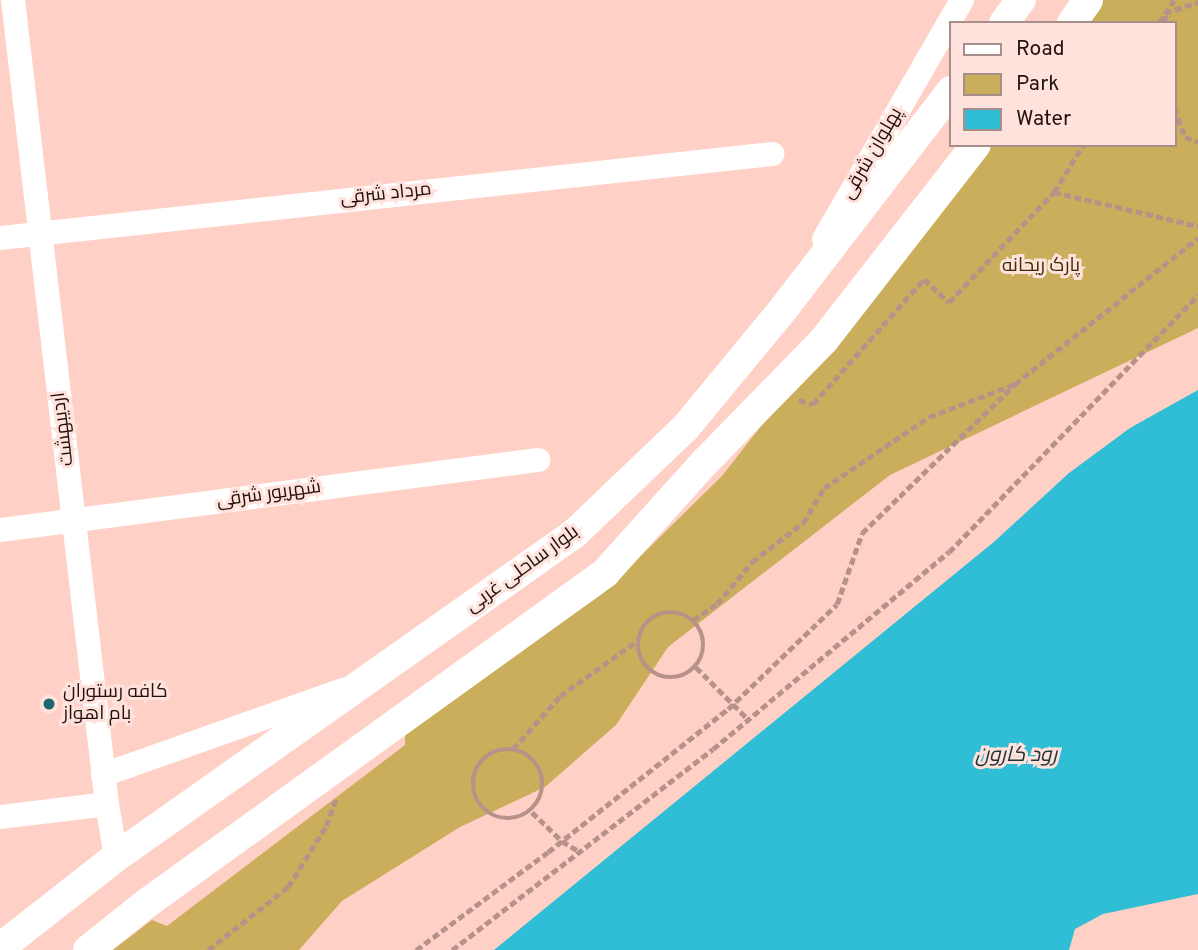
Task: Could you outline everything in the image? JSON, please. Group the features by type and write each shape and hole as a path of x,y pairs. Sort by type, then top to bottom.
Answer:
{"main road":[{"path":"1005,21 1021,0"},
{"path":"1073,21 1088,0"},
{"name":"بلوار ساحلی غربی","path":"0,948 116,857 575,533 686,427 784,308 950,92"},
{"path":"88,950 146,903 606,573 706,461 824,340 974,147"}],"street":[{"name":"اردیبهشت","path":"13,0 103,775 116,857"},
{"name":"پهلوان شرقی","path":"784,308 962,0"},
{"name":"مرداد شرقی","path":"0,237 772,154"},
{"name":"شهریور شرقی","path":"0,530 538,460"},
{"path":"103,775 367,681"},
{"path":"0,817 107,804"}],"path":[{"path":"1160,21 1174,0"},
{"path":"1165,13 1198,2"},
{"path":"1165,13 1165,21"},
{"path":"1177,114 1185,137 1198,142"},
{"path":"795,399 813,404 924,279 949,302 1054,192 1082,147"},
{"path":"1054,192 1198,226"},
{"path":"416,950 562,841 733,704 837,604 862,533 1015,384 1198,238"},
{"path":"452,950 749,720 948,552 1198,295"},
{"path":"693,620 717,604 752,562 803,523 824,488 929,418 1015,384"},
{"path":"513,749 560,696 637,641 646,622 664,611 685,613 701,627 705,648 696,667 678,678 657,676 641,662 637,641"},
{"path":"696,667 749,720"},
{"path":"513,749 532,757 543,774 543,794 532,812 513,820 493,817 478,804 472,785 478,765 494,752 513,749"},
{"path":"208,950 288,887 326,826 351,758"},
{"path":"532,812 562,841 580,852"}],"green space":[{"name":"پارک ریحانه","path":"1091,0 1198,0 1198,328 890,475 668,647 616,725 545,787 460,827 342,901 299,950 113,950 152,920 167,926 405,745 405,730 602,594 722,476 979,147 1177,147 1177,21 1077,21"}],"water":[{"name":"رود کارون","path":"1198,390 1198,894 1103,914 1075,929 1069,950 494,950 995,541 1069,473 1130,428"}],"place":[{"name":"کافه رستوران بام اهواز","path":"49,704"}]}
